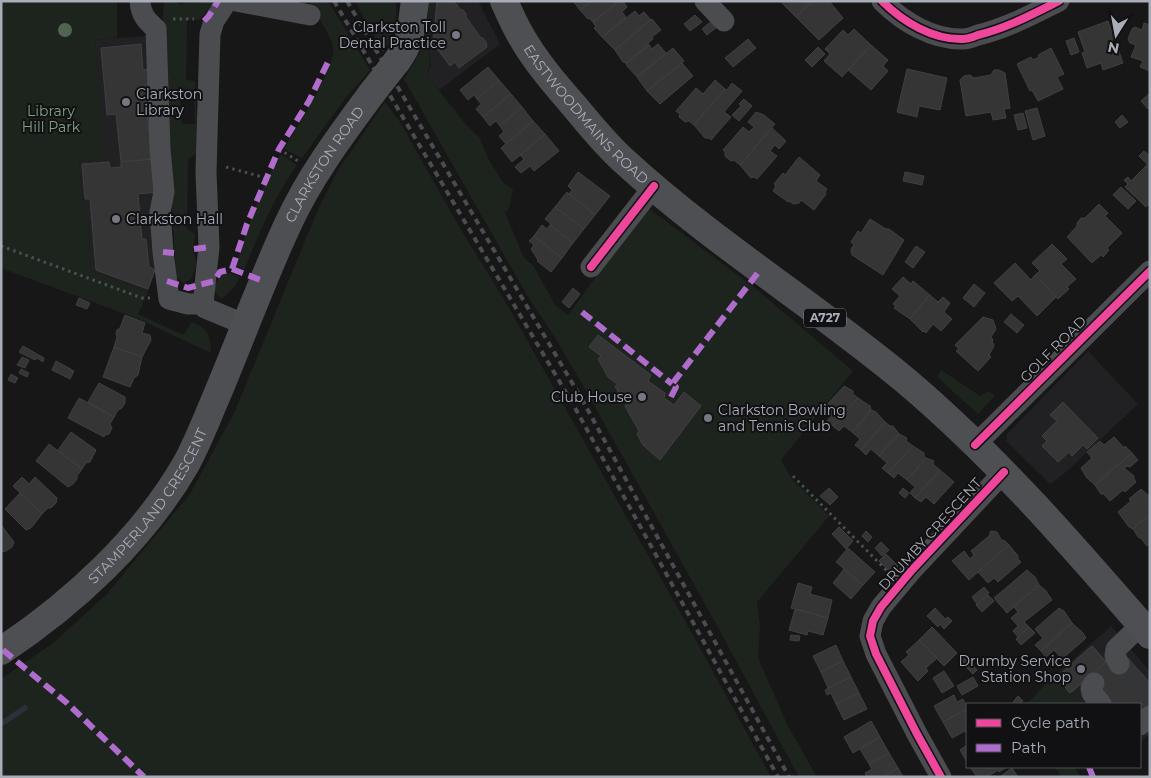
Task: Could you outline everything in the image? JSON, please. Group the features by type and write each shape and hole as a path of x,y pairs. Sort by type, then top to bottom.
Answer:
{"main road":[{"name":"EASTWOODMAINS ROAD","path":"504,1 519,32 551,79 624,161 695,220 867,349 908,384 1004,472 1068,541 1145,630"},
{"name":"CLARKSTON ROAD","path":"246,325 288,223 309,183 334,144 405,50 413,22 413,4"},
{"name":"STAMPERLAND CRESCENT","path":"1,651 33,630 67,602 123,548 161,502 186,463 246,325"}],"street":[{"path":"140,1 141,12 146,20 156,29 160,149 164,192 160,212 169,299 188,304 203,304"},
{"path":"225,1 214,21 210,34 206,165 210,247 203,304 205,308 246,325"},
{"path":"236,1 310,15"},
{"path":"705,1 724,21"},
{"path":"882,1 916,28 949,38 965,39 998,30 1059,1"},
{"path":"591,267 654,186"},
{"name":"GOLF ROAD","path":"975,445 1150,271"},
{"name":"DRUMBY CRESCENT","path":"941,777 880,662 870,636 873,621 880,607 900,584 1004,472"},
{"path":"1115,663 1116,649 1145,630"},
{"path":"1094,683 1091,688 1092,693 1100,703"}],"path":[{"path":"206,165 227,167 266,178"},
{"path":"1,246 142,298 151,298"},
{"path":"793,476 900,584"}],"shaded area":[{"path":"434,1 478,1 500,44 439,90 427,75 431,65 429,49"},
{"path":"146,36 153,193 157,230 155,270 148,292 91,271 88,221 83,205 79,160 105,157 95,40"},
{"path":"1088,351 1138,404 1065,473 1050,484 1006,441 1007,434"},
{"path":"1111,626 1150,672 1150,734 1141,741 1141,703 1080,703 1055,675"}],"green space":[{"name":"Library Hill Park","path":"1,1 117,1 117,38 95,40 106,158 79,161 83,205 88,221 91,271 148,292 138,314 183,335 192,322 202,327 208,334 211,353 136,318 1,268"},
{"path":"164,1 178,1 178,4 216,1 199,20 187,19 186,80 195,81 198,153 188,159 187,228 195,234 193,250 197,264 191,279 184,283 176,277 162,29","holes":["180,98 194,98 195,124 182,124"]},
{"path":"309,1 328,1 370,70 344,100 302,158 284,149 315,97 333,54 331,40"},
{"path":"355,1 396,1 394,28 383,52"},
{"name":"Clarkston Bowling and Tennis Club","path":"428,1 434,1 434,7 429,48 430,64 427,75 467,126 479,137 489,160 502,181 513,190 509,208 505,212 524,258 533,265 555,305 568,315 647,207 755,288 853,371 781,460 792,479 829,516 757,602 760,625 758,658 788,726 817,777 799,777 588,394 554,336 528,297 404,79 424,42"},
{"path":"385,102 400,122 461,230 505,301 771,777 1,777 1,679 53,643 106,595 190,494 235,411 319,207 338,170"},
{"path":"281,154 297,165 274,203 244,270 236,266 261,194"},
{"path":"226,273 240,277 234,287 222,299 216,293 215,286 216,282"},
{"path":"941,370 980,396 989,391 995,396 978,414 937,377"},
{"path":"1055,675 1080,703 1027,703"},
{"path":"1055,768 1075,768 1081,777 1062,777"}],"building":[{"name":"Clarkston Toll Dental Practice","path":"437,1 454,1 463,10 481,38 486,42 487,47 459,68 455,62 450,66 433,43"},
{"path":"573,1 591,1 580,10"},
{"path":"591,1 619,1 593,22 580,10"},
{"path":"619,1 623,1 627,7 622,12 626,17 602,37 594,28 596,27 593,22"},
{"path":"780,1 813,1 796,17"},
{"path":"813,1 829,1 843,18 819,40 796,17"},
{"path":"635,11 639,16 644,12 651,20 615,50 602,37"},
{"path":"695,15 702,22 690,31 684,24"},
{"path":"652,19 661,30 652,37 653,39 648,43 649,45 626,63 623,62 615,50"},
{"path":"713,20 718,26 707,35 702,29"},
{"path":"1108,21 1123,63 1103,70 1101,63 1087,68 1082,53 1085,52 1078,32"},
{"path":"1144,23 1150,25 1150,71 1140,67 1143,61 1131,57 1136,45 1130,43 1128,39 1132,29 1135,27 1142,30"},
{"path":"854,29 871,45 842,77 824,61 830,54 825,49 843,30 848,35"},
{"path":"1074,38 1079,52 1071,55 1066,41"},
{"path":"748,39 756,48 733,67 725,58"},
{"name":"Clarkston Library","path":"141,44 143,70 150,69 152,89 145,90 152,159 121,162 116,114 107,115 101,48"},
{"path":"658,44 666,53 637,77 626,63 649,45 652,49"},
{"path":"871,45 888,60 883,66 888,71 871,90 848,70"},
{"path":"818,47 825,54 812,67 805,60"},
{"path":"673,48 684,61 647,91 637,77"},
{"path":"1051,48 1064,74 1057,77 1063,89 1038,101 1032,90 1030,91 1017,64 1031,57 1033,60"},
{"path":"682,63 693,76 660,104 647,91"},
{"path":"488,67 499,80 477,99 474,95 468,100 460,90"},
{"path":"907,69 947,78 940,110 919,106 917,117 897,112"},
{"path":"994,70 1005,73 1010,108 1004,109 1006,118 993,120 991,112 966,116 960,80 964,76 970,75 974,78 991,75"},
{"path":"499,80 511,94 483,117 476,109 481,104 477,99"},
{"path":"715,80 725,89 694,125 689,121 685,122 679,117 680,114 676,111 696,88 703,94"},
{"path":"732,83 742,91 724,112 731,117 711,140 705,138 694,125"},
{"path":"1150,93 1150,107 1148,109 1141,101"},
{"path":"511,94 522,107 500,126 496,121 490,126 483,117"},
{"path":"744,99 752,106 739,121 732,115 741,106 739,104"},
{"path":"522,107 533,121 506,144 499,136 504,132 500,126"},
{"path":"1037,108 1045,136 1033,140 1025,111"},
{"path":"756,112 764,115 775,124 740,165 725,156 723,150 743,127 749,132 754,127 748,122"},
{"path":"1023,113 1027,128 1018,130 1014,115"},
{"path":"1122,115 1128,122 1120,128 1115,122"},
{"path":"533,121 545,134 512,162 501,148"},
{"path":"772,128 786,141 779,149 775,145 770,151 777,156 757,179 751,178 740,165"},
{"path":"545,134 559,151 534,171 530,166 521,173 515,167 524,159 520,155"},
{"path":"1144,151 1150,156 1150,170 1139,156"},
{"path":"799,157 820,175 816,181 827,189 826,194 814,210 801,200 799,203 793,204 788,202 773,191 776,186 774,184 783,173 785,175"},
{"name":"Clarkston Hall","path":"154,159 157,192 138,194 142,239 146,239 149,267 155,270 148,289 96,270 90,199 85,199 82,164 109,162 110,168 121,167 121,162"},
{"path":"1146,166 1150,170 1150,203 1146,207 1125,187 1128,184 1124,180 1128,177 1131,181"},
{"path":"578,172 610,196 595,215 569,194 572,190 568,186"},
{"path":"905,172 924,176 922,185 903,181"},
{"path":"1121,187 1136,201 1128,209 1113,195"},
{"path":"567,192 595,215 584,229 555,207"},
{"path":"1099,204 1108,213 1105,216 1122,233 1107,248 1109,250 1103,257 1101,255 1092,263 1067,237 1077,226 1081,218 1085,218"},
{"path":"555,207 584,229 573,243 545,219"},
{"path":"870,219 904,240 883,275 852,255 851,249 854,245 851,242 858,231 861,233"},
{"path":"542,225 547,229 550,225 573,243 562,258 534,236"},
{"path":"534,236 562,258 551,272 537,261 531,249 534,245 529,241"},
{"path":"1052,244 1067,259 1061,264 1076,279 1058,299 1035,275 1040,271 1032,263"},
{"path":"916,246 925,252 913,268 905,262"},
{"path":"1015,263 1031,280 1035,275 1056,297 1037,316 1018,296 1012,301 994,283"},
{"path":"903,277 911,284 913,281 930,295 910,319 894,308 896,306 893,304 900,296 892,289"},
{"path":"974,284 985,293 974,307 963,298"},
{"path":"573,288 580,294 569,308 562,302"},
{"path":"930,295 938,302 943,297 950,303 944,312 952,319 941,331 933,324 926,333 910,319"},
{"path":"79,298 90,303 87,309 76,305"},
{"path":"1011,314 1024,325 1017,333 1004,322"},
{"path":"125,315 145,323 142,333 150,335 151,340 142,357 114,347 117,330 120,328"},
{"path":"983,317 993,320 996,329 991,337 994,346 989,355 991,357 978,371 956,351 959,349 955,345"},
{"name":"Club House","path":"598,335 651,375 648,381 665,393 664,398 674,405 684,392 701,406 660,460 643,445 637,434 639,431 625,406 627,402 619,396 615,387 617,384 608,377 598,359 601,356 589,347"},
{"path":"23,346 44,358 43,362 19,352"},
{"path":"114,347 142,357 138,375 134,378 130,387 103,377"},
{"path":"22,357 29,360 25,368 17,365"},
{"path":"56,361 74,371 70,379 52,370"},
{"path":"21,369 29,373 27,377 19,373"},
{"path":"11,374 18,378 15,383 8,380"},
{"path":"99,383 125,397 125,403 114,417 88,402"},
{"path":"844,386 853,391 853,394 858,398 833,426 827,421 832,415 824,408"},
{"path":"79,398 114,417 110,424 112,428 109,434 104,437 68,418"},
{"path":"858,398 870,406 871,410 852,432 844,426 839,431 833,426"},
{"path":"1063,402 1098,438 1087,449 1083,445 1072,456 1069,452 1058,462 1042,446 1047,441 1042,436 1057,421 1050,415"},
{"path":"871,410 876,412 885,422 861,450 855,445 860,439 852,432"},
{"path":"885,422 893,426 899,434 879,456 871,449 866,455 861,450"},
{"path":"71,432 96,450 90,462 86,463 82,469 58,450"},
{"path":"899,434 907,438 906,441 913,446 888,473 882,468 887,463 879,456"},
{"path":"1114,437 1124,448 1125,446 1132,453 1095,485 1087,478 1081,468 1092,458 1087,452 1100,441 1104,445"},
{"path":"49,444 82,469 77,479 68,487 36,461"},
{"path":"913,446 924,453 926,458 907,480 898,473 894,478 888,473"},
{"path":"1132,453 1138,460 1130,467 1124,468 1134,476 1136,482 1125,492 1123,490 1110,501 1104,494 1101,494 1095,485"},
{"path":"926,458 934,461 933,464 940,470 915,498 910,493 915,487 907,480"},
{"path":"940,470 954,482 934,504 926,497 921,502 915,498"},
{"path":"22,477 29,484 35,477 57,498 56,503 42,514 13,486"},
{"path":"829,488 838,497 830,505 820,496"},
{"path":"903,488 909,493 905,498 899,493"},
{"path":"1141,489 1149,496 1150,514 1133,529 1129,527 1118,512"},
{"path":"20,493 42,514 31,528 26,530 5,509"},
{"path":"1150,514 1150,543 1147,546 1133,529"},
{"path":"1,525 14,542 12,547 1,552"},
{"path":"839,527 853,541 846,549 832,534"},
{"path":"866,531 872,537 868,542 862,536"},
{"path":"991,531 997,532 1002,541 1004,540 1009,545 969,580 952,561 964,551 970,559 974,555 971,551 989,536"},
{"path":"881,542 889,550 882,556 875,548"},
{"path":"1009,545 1014,551 1012,552 1015,552 1021,562 998,582 994,578 988,583 978,572"},
{"path":"848,548 875,572 863,585 836,562"},
{"path":"886,554 898,566 891,573 879,561"},
{"path":"844,569 863,585 851,599 833,583"},
{"path":"1027,570 1035,577 1039,585 1007,613 994,598"},
{"path":"798,583 812,587 810,594 832,600 828,618 791,608"},
{"path":"1039,585 1052,600 1024,622 1029,627 1018,637 1013,631 1018,626 1011,618 1018,612 1014,607"},
{"path":"984,587 989,593 977,604 972,597"},
{"path":"988,595 994,601 982,612 976,605"},
{"path":"935,608 945,619 948,617 952,621 944,629 940,624 938,627 927,616"},
{"path":"1059,608 1064,611 1072,623 1041,651 1035,645 1043,638 1035,629"},
{"path":"795,609 828,618 823,635 808,631 807,635 789,630"},
{"path":"1072,623 1086,638 1062,659 1054,650 1046,657 1041,651"},
{"path":"932,627 957,653 944,666 919,640"},
{"path":"1029,627 1035,633 1021,645 1016,639"},
{"path":"791,635 800,636 799,641 790,640"},
{"path":"919,640 937,658 926,668 928,671 918,681 901,662 909,655 906,652"},
{"path":"836,645 843,661 821,672 813,656"},
{"path":"1092,646 1110,666 1127,657 1150,683 1150,705 1141,712 1141,703 1112,703 1089,677 1070,693 1057,677"},
{"name":"Drumby Service Station Shop","path":"1092,646 1106,662 1070,693 1057,677"},
{"path":"964,656 977,670 973,674 960,661"},
{"path":"843,661 851,677 828,688 821,672"},
{"path":"944,671 954,686 942,693 933,678"},
{"path":"851,677 859,693 836,704 831,693 827,695 825,690"},
{"path":"973,677 978,686 962,695 957,686"},
{"path":"859,693 867,709 844,720 836,704"},
{"path":"954,695 957,702 963,699 966,710 943,722 934,706"},
{"path":"1018,696 1023,701 1021,703 1013,702"},
{"path":"966,710 966,732 965,731 952,738 943,722"},
{"path":"871,721 880,737 853,753 844,737"},
{"path":"880,737 889,753 869,764 860,749"},
{"path":"966,746 966,760 960,750"},
{"path":"889,753 898,768 883,777 867,777 865,773 872,769 869,764"},
{"path":"898,768 903,777 883,777"},
{"path":"971,768 1005,768 987,777 977,777"},
{"path":"1012,768 1018,777 1001,776"}],"waterway":[{"path":"1,724 25,708"}],"tunnel":[{"path":"1119,664 1150,700"}],"railway":[{"path":"334,1 574,406 778,777"},
{"path":"347,1 584,403 789,777"}],"marked path":[{"path":"204,21 218,1"},
{"path":"232,269 247,224 279,149 309,101 328,62"},
{"path":"194,249 209,247"},
{"path":"163,252 174,253"},
{"path":"167,281 188,288 214,281 220,272 232,269 263,281"},
{"path":"671,397 676,387 672,384 760,270"},
{"path":"582,312 672,384"},
{"path":"3,650 67,703 144,777"},
{"path":"1089,768 1093,777"}],"cycle path":[{"path":"882,1 909,23 930,33 952,39 970,38 999,29 1059,1"},
{"path":"591,267 654,186"},
{"path":"975,445 1150,271"},
{"path":"941,777 876,654 870,636 873,621 881,607 912,570 1004,472"}],"place":[{"name":"Clarkston Toll Dental Practice","path":"456,35"},
{"name":"Clarkston Library","path":"126,102"},
{"name":"Clarkston Hall","path":"116,219"},
{"name":"Club House","path":"642,397"},
{"name":"Clarkston Bowling and Tennis Club","path":"708,418"},
{"name":"Drumby Service Station Shop","path":"1081,669"}]}
